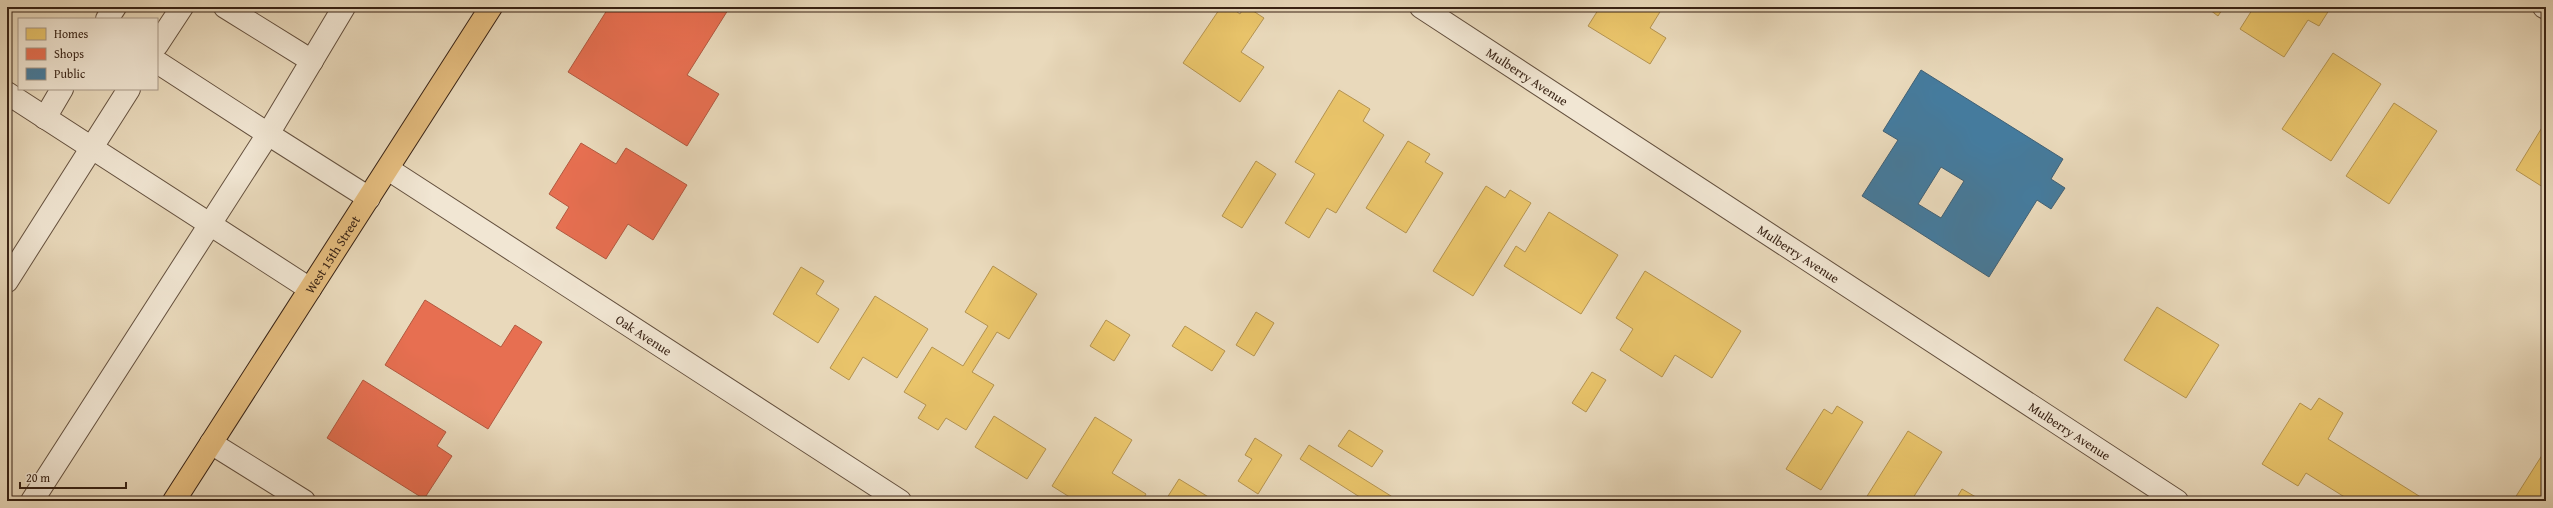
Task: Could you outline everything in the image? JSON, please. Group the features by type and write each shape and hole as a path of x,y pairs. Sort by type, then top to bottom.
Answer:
{"highway":[{"name":"West 15th Street","path":"174,501 491,7"}],"street":[{"path":"108,18 115,7"},
{"path":"158,43 182,7"},
{"path":"225,7 312,61"},
{"path":"32,501 209,223 268,134 344,7"},
{"name":"Mulberry Avenue","path":"1421,7 2177,501"},
{"path":"158,63 369,198"},
{"path":"45,118 61,90"},
{"path":"7,281 127,90"},
{"path":"7,93 310,289"},
{"name":"Oak Avenue","path":"388,169 900,501"},
{"path":"211,443 304,501"}],"building: Homes":[{"path":"1221,7 1230,7 1240,14 1244,7 1247,7 1264,18 1241,52 1264,67 1240,102 1183,63"},
{"path":"1600,7 1663,7 1650,28 1666,38 1650,64 1588,26"},
{"path":"2206,7 2224,7 2218,16"},
{"path":"2254,7 2331,7 2319,26 2308,20 2284,57 2240,29"},
{"path":"2333,53 2381,84 2331,161 2282,129"},
{"path":"1339,90 1370,109 1363,121 1384,135 1336,213 1327,208 1309,238 1285,223 1315,174 1295,162"},
{"path":"2394,103 2437,131 2389,204 2346,176"},
{"path":"2546,121 2546,189 2516,170"},
{"path":"1408,141 1430,154 1425,162 1443,173 1406,233 1366,208"},
{"path":"1256,161 1276,174 1242,228 1222,216"},
{"path":"1486,186 1505,198 1510,190 1531,203 1473,296 1433,271"},
{"path":"1549,212 1618,255 1581,314 1504,266 1516,246 1525,252"},
{"path":"993,266 1037,294 1009,339 997,332 972,372 994,385 966,430 946,418 938,430 918,418 926,405 904,392 932,347 963,366 988,326 965,312"},
{"path":"801,267 824,281 816,294 839,309 818,343 773,314"},
{"path":"1645,271 1741,331 1712,378 1675,355 1662,377 1620,350 1633,329 1616,318"},
{"path":"875,296 928,329 897,378 863,357 849,380 830,368"},
{"path":"2157,307 2219,345 2186,398 2124,360"},
{"path":"1256,312 1274,323 1254,356 1236,345"},
{"path":"1106,320 1130,335 1114,361 1090,346"},
{"path":"1185,326 1225,351 1212,371 1172,346"},
{"path":"1592,372 1606,380 1586,412 1572,403"},
{"path":"2319,398 2343,413 2328,439 2427,501 2351,501 2306,473 2298,486 2262,464 2300,403 2311,410"},
{"path":"1837,406 1863,422 1821,490 1786,469 1824,409 1832,414"},
{"path":"994,416 1046,449 1027,479 975,447"},
{"path":"1095,417 1132,440 1112,473 1146,494 1142,501 1076,501 1052,486"},
{"path":"1349,430 1383,451 1372,467 1338,446"},
{"path":"1908,431 1942,452 1911,501 1864,501"},
{"path":"1255,438 1282,455 1258,494 1238,481 1252,459 1245,455"},
{"path":"1309,445 1399,501 1366,501 1300,459"},
{"path":"2546,449 2546,501 2513,501"},
{"path":"1179,479 1215,501 1165,501"},
{"path":"1962,489 1981,500 1955,501"}],"building: Shops":[{"path":"609,7 723,7 728,10 687,75 719,94 687,146 568,72"},
{"path":"581,143 616,164 626,148 687,185 653,240 628,224 606,259 556,228 569,207 549,194"},
{"path":"425,300 501,347 515,325 542,342 488,429 385,365"},
{"path":"363,380 446,432 437,446 452,456 424,499 327,438"}],"building: Public":[{"path":"1921,70 2063,159 2051,179 2065,188 2051,209 2037,200 1989,277 1862,196 1898,140 1883,131","holes":["1941,167 1964,181 1941,218 1918,204"]}]}
